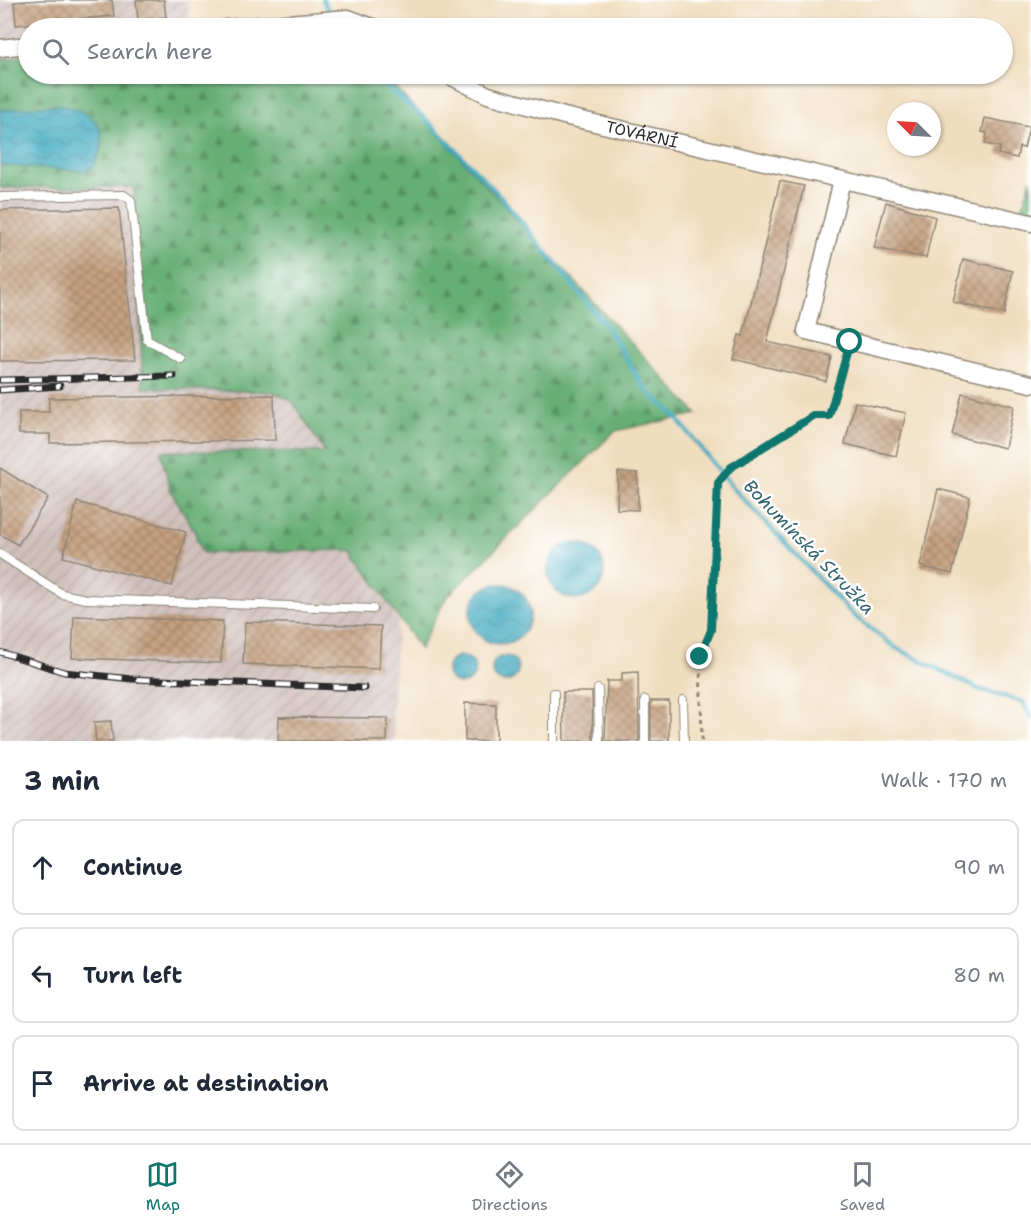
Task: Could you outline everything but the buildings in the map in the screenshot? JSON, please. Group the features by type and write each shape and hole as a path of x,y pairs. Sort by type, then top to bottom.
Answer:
{"street":[{"path":"0,48 18,46"},
{"name":"TOVÁRNÍ","path":"466,84 488,95 564,116 1031,223"},
{"path":"842,180 806,331 1031,384"}],"lane":[{"path":"0,197 124,195 131,200 147,340 180,359"},
{"path":"0,554 62,594 86,599 373,609"},
{"path":"598,689 599,741"},
{"path":"554,693 554,741"},
{"path":"645,700 645,741"},
{"path":"683,700 684,741"}],"path":[{"path":"702,741 700,657 711,630 718,483 730,468 813,416 829,416 850,342"}],"shaded area":[{"path":"0,0 187,0 189,18 18,18 18,57 0,59"},
{"path":"134,187 143,388 274,392 292,401 325,452 162,451 170,489 194,530 202,553 352,550 398,616 392,710 395,741 0,741 0,188"}],"green space":[{"path":"18,57 18,84 392,84 697,414 615,431 446,598 420,649 352,550 202,553 194,530 170,489 161,451 325,452 292,401 274,392 143,388 134,187 0,188 0,59"},
{"path":"1031,179 1031,214 1021,212"}],"water":[{"path":"56,105 80,111 90,116 96,123 101,131 102,141 94,165 85,171 0,165 0,110"},
{"path":"576,543 587,545 596,551 602,560 604,571 602,582 596,591 587,597 576,599 565,597 556,591 550,582 548,571 550,560 556,551 565,545"},
{"path":"500,584 521,593 530,614 521,635 500,644 479,635 470,614 479,593"},
{"path":"461,656 471,660 475,670 471,680 461,684 451,680 447,670 451,660"},
{"path":"505,656 514,660 518,669 514,678 505,682 496,678 492,669 496,660"}],"waterway":[{"name":"Bohumínská Stružka","path":"323,0 331,16"},
{"name":"Bohumínská Stružka","path":"382,84 426,119 502,198 606,326 645,389 674,415 734,489 853,615 896,648 978,689 1023,702 1031,717"}],"railway":[{"path":"0,380 174,376"},
{"path":"0,390 60,386"},
{"path":"0,652 64,672 132,679 365,688"}],"route":[{"path":"700,657 711,630 718,483 730,468 813,416 829,416 850,342"}]}
